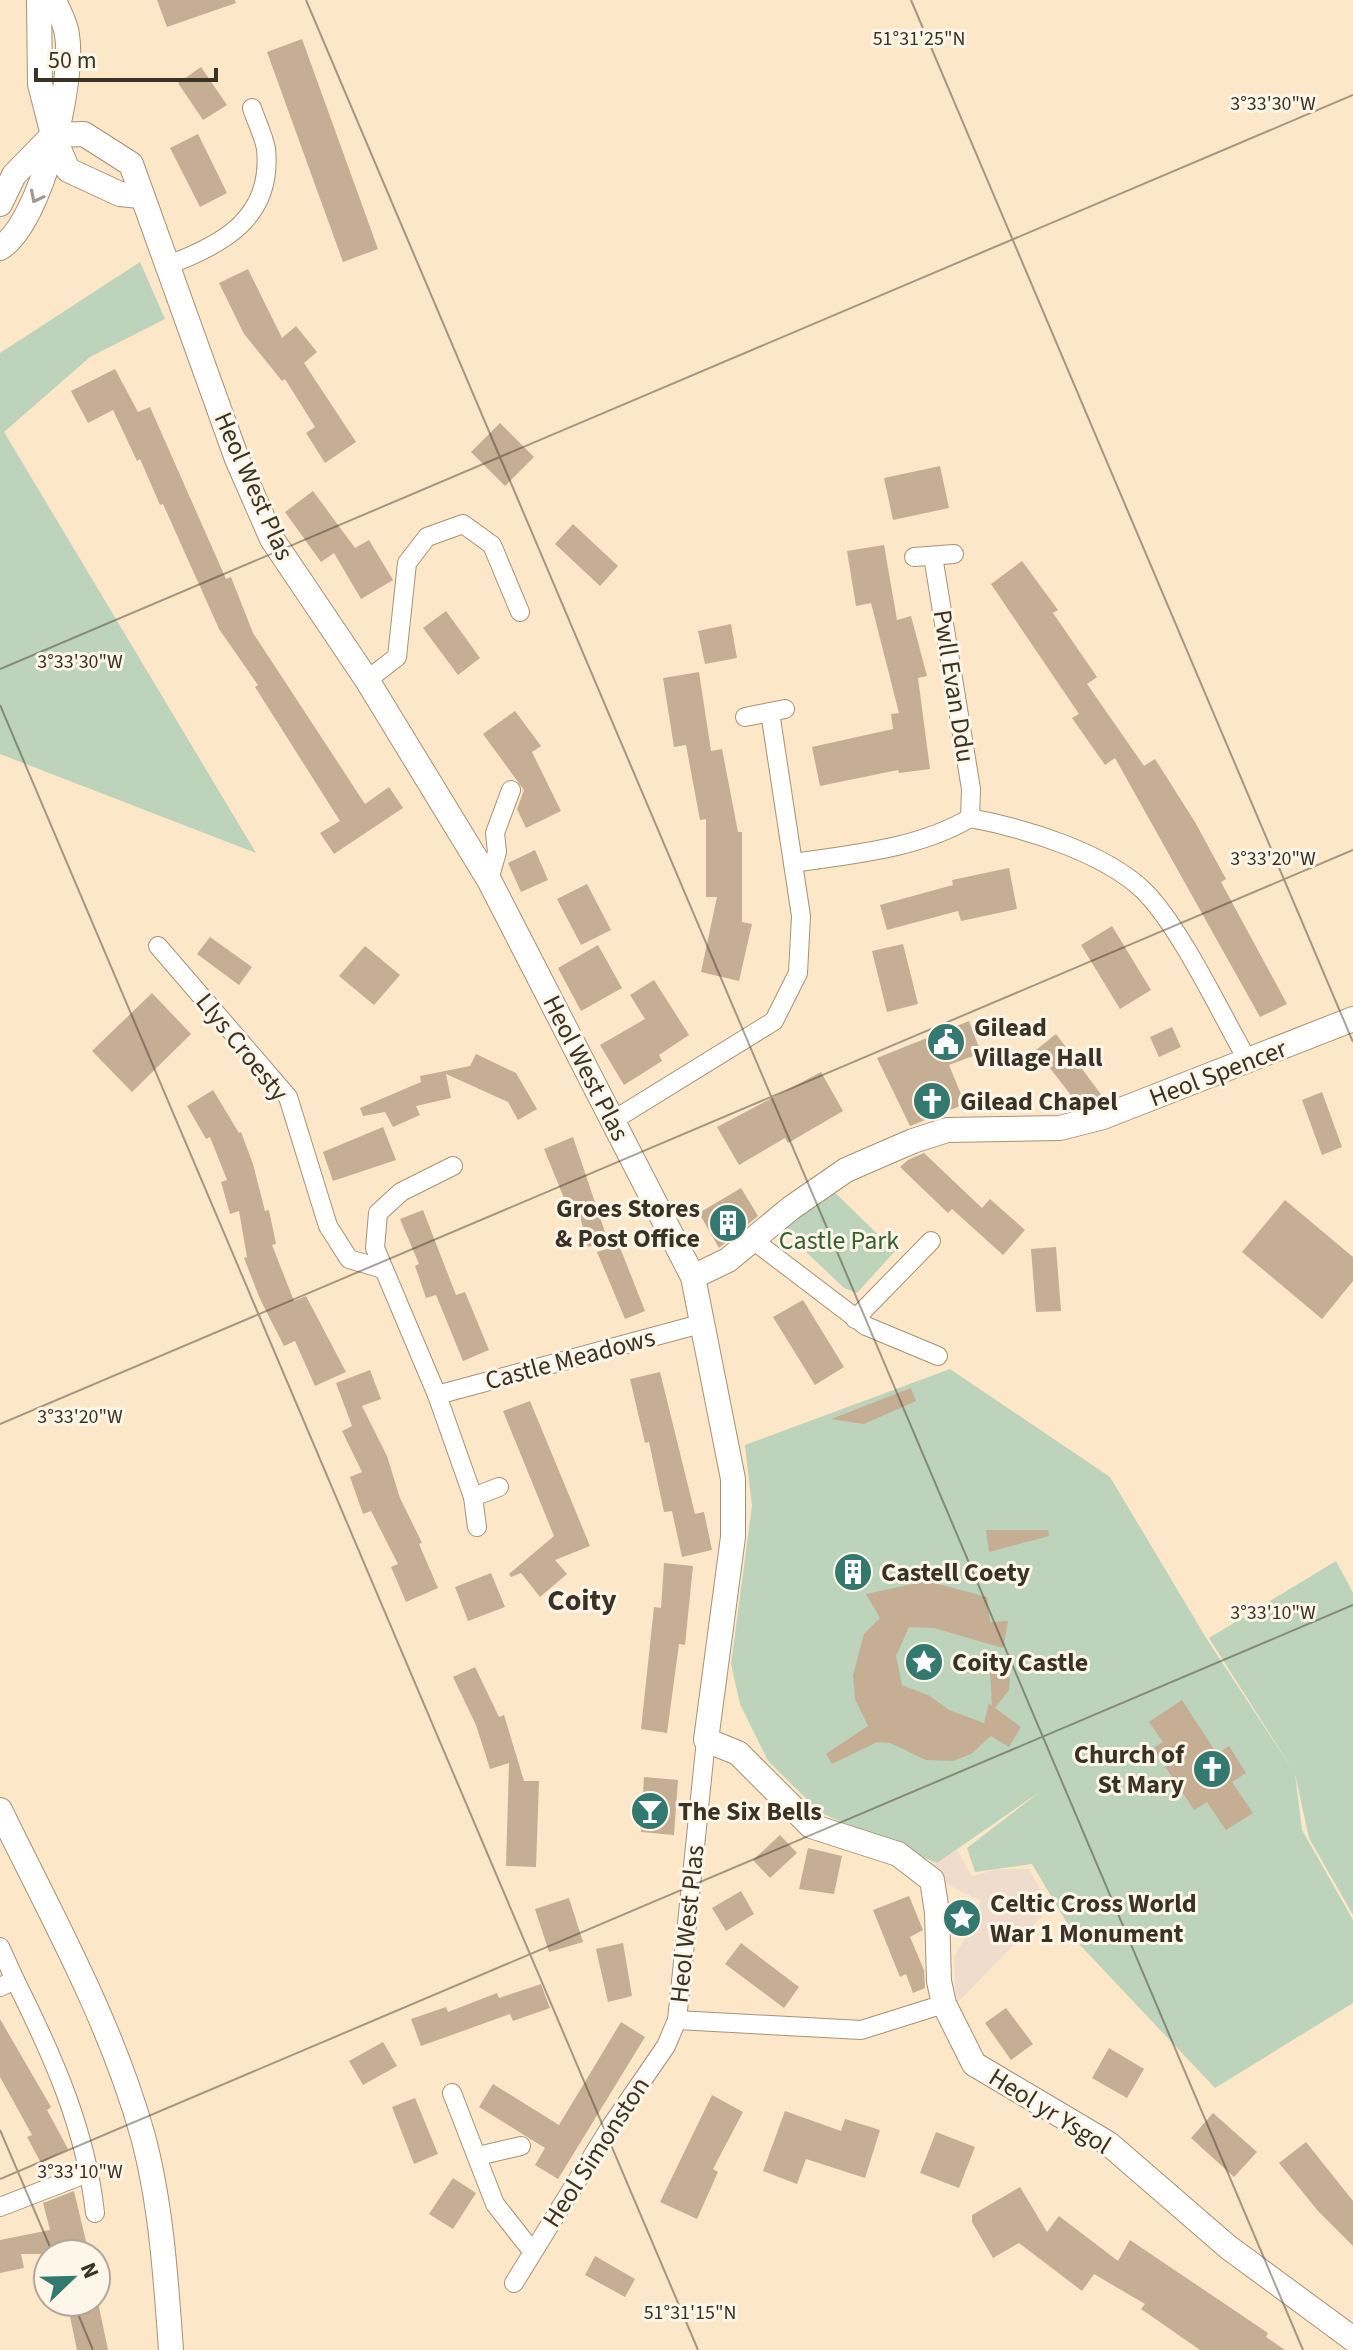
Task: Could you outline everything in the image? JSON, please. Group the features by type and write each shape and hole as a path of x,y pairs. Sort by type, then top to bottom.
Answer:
{"street":[{"path":"39,0 40,84 53,135 68,170 120,194 140,196"},
{"path":"0,248 11,242 41,191 67,86 67,32 54,0"},
{"path":"168,265 232,236 255,205 266,175 266,147 252,108"},
{"name":"Heol West Plas","path":"53,135 84,134 131,164 237,459 272,539 367,680 489,880 693,1277 733,1479 733,1537 706,1740 677,2020"},
{"path":"0,204 14,175 53,135"},
{"path":"367,680 397,657 407,563 427,537 463,524 492,545 520,612"},
{"name":"Pwll Evan Ddu","path":"954,554 923,556 971,789 970,818"},
{"path":"612,1121 774,1021 798,973 801,916 778,710 745,717"},
{"path":"489,880 497,852 495,833 511,790"},
{"path":"793,863 872,852 955,827 970,818 1029,834 1085,855 1116,869 1144,891 1163,915 1248,1061"},
{"name":"Llys Croesty","path":"158,946 288,1097 328,1226 349,1259 383,1269"},
{"name":"Heol Spencer","path":"693,1277 728,1260 846,1170 913,1141 947,1130 1060,1128 1103,1117 1353,1019"},
{"path":"453,1166 401,1192 378,1213 375,1248 437,1395 473,1497 477,1527"},
{"path":"753,1240 855,1319 938,1356"},
{"path":"855,1319 931,1241"},
{"name":"Castle Meadows","path":"437,1395 704,1323"},
{"path":"473,1497 499,1487"},
{"path":"677,2020 861,2030 944,2004 932,1880 898,1854 811,1826 738,1753 706,1740"},
{"path":"0,1810 93,2002 142,2134 165,2267 171,2350"},
{"path":"0,1947 8,1983 58,2068 88,2173 95,2213"},
{"name":"Heol yr Ysgol","path":"944,2004 974,2064 1109,2144 1228,2247 1353,2339"},
{"name":"Heol Simonston","path":"514,2283 666,2046 677,2020"},
{"path":"452,2093 495,2204 532,2251"},
{"path":"478,2156 521,2146"},
{"path":"0,2207 88,2173"}],"shaded area":[{"path":"957,1850 972,1876 999,1869 1029,1869 1050,1908 956,2004 954,1956 969,1932 981,1901 922,1872"}],"green space":[{"path":"140,262 165,319 90,357 4,432 256,853 0,754 0,353"},
{"name":"Castle Park","path":"826,1184 895,1251 857,1293 844,1288 783,1230"},
{"path":"950,1369 1110,1477 1208,1641 1294,1772 1209,1638 1336,1561 1353,1593 1353,1915 1309,1838 1295,1774 1302,1830 1353,1920 1353,2003 1215,2088 1080,1945 1032,1864 975,1872 967,1848 1041,1791 937,1863 821,1813 768,1761 740,1704 731,1664 752,1506 745,1445"}],"building":[{"path":"157,0 235,0 236,3 167,27"},
{"path":"302,39 378,249 343,262 267,52"},
{"path":"201,67 227,105 203,120 178,83"},
{"path":"198,134 227,193 200,207 170,148"},
{"path":"248,269 282,338 296,326 317,352 304,363 356,442 325,463 306,433 315,427 285,379 282,381 244,334 219,283"},
{"path":"115,369 138,412 150,407 226,579 231,577 253,633 365,804 389,787 403,808 334,854 320,833 340,821 255,687 258,685 219,629 163,504 160,505 140,459 137,461 113,410 88,423 71,391"},
{"path":"500,423 534,457 505,486 471,452"},
{"path":"940,466 949,508 893,520 884,478"},
{"path":"313,491 355,548 369,540 393,580 361,599 334,553 321,562 285,512"},
{"path":"573,524 618,566 600,586 555,544"},
{"path":"884,545 897,620 911,616 927,676 918,678 930,769 899,773 898,770 820,786 812,747 893,729 891,714 899,713 871,603 856,606 847,551"},
{"path":"1022,561 1058,610 1053,613 1097,677 1087,684 1144,766 1155,759 1195,822 1226,879 1221,882 1287,1004 1260,1017 1115,758 1105,765 1072,718 1079,714 991,584"},
{"path":"446,611 480,658 458,675 423,628"},
{"path":"731,624 737,658 705,664 698,631"},
{"path":"699,672 711,751 722,749 738,832 742,832 742,922 752,924 739,981 701,972 717,897 706,897 706,819 700,820 686,745 674,747 663,678"},
{"path":"515,711 541,746 532,752 561,811 526,828 517,809 524,790 483,734"},
{"path":"535,850 548,880 521,892 508,863"},
{"path":"1009,868 1017,909 961,921 958,911 887,930 880,905 953,885 952,880"},
{"path":"587,884 611,930 581,945 557,899"},
{"path":"1112,926 1151,990 1120,1009 1081,945"},
{"path":"210,937 252,967 239,985 197,954"},
{"path":"903,944 918,1004 887,1012 872,951"},
{"path":"598,945 622,988 581,1011 558,968"},
{"path":"365,946 400,975 374,1005 339,976"},
{"path":"654,980 689,1035 659,1055 662,1061 624,1085 600,1045 645,1019 630,995"},
{"path":"152,993 191,1034 132,1092 92,1051"},
{"path":"969,1021 981,1053 949,1065 965,1104 910,1126 877,1058"},
{"path":"1172,1027 1181,1047 1159,1057 1150,1037"},
{"path":"1056,1034 1103,1097 1093,1104 1080,1107 1036,1050"},
{"path":"476,1054 516,1073 537,1109 518,1120 508,1102 446,1074 451,1098 416,1106 420,1115 393,1127 385,1112 363,1116 360,1108 421,1082 420,1076 470,1066"},
{"path":"821,1072 843,1111 788,1143 785,1138 739,1165 717,1127"},
{"path":"213,1090 241,1132 265,1211 269,1210 276,1244 272,1245 294,1301 306,1296 346,1372 315,1386 295,1341 284,1346 260,1299 244,1258 247,1257 239,1211 230,1214 221,1182 227,1180 210,1137 206,1139 187,1106"},
{"path":"1322,1092 1342,1147 1322,1155 1302,1100"},
{"path":"383,1127 396,1160 333,1181 323,1152"},
{"path":"573,1137 608,1241 588,1247 577,1205 568,1208 544,1149"},
{"path":"924,1153 982,1208 990,1199 1025,1230 1003,1255 952,1209 948,1213 900,1167"},
{"name":"Groes Stores & Post Office","path":"741,1188 758,1216 719,1248 699,1213"},
{"path":"1285,1200 1353,1257 1353,1281 1322,1319 1242,1252"},
{"path":"423,1210 456,1295 465,1292 489,1350 463,1361 436,1295 426,1298 415,1266 419,1264 400,1219"},
{"path":"619,1245 645,1311 625,1319 597,1252"},
{"path":"1056,1247 1061,1311 1036,1312 1031,1249"},
{"path":"803,1300 844,1367 815,1385 773,1317"},
{"path":"370,1370 381,1399 362,1406 387,1456 400,1498 422,1543 419,1544 438,1588 406,1602 391,1567 398,1564 371,1511 363,1514 350,1477 362,1472 342,1431 352,1426 336,1383"},
{"path":"660,1372 695,1514 704,1512 712,1550 682,1557 672,1511 664,1512 649,1442 645,1443 630,1379"},
{"path":"911,1388 916,1401 864,1424 831,1419"},
{"path":"530,1401 590,1546 555,1560 567,1574 540,1597 521,1573 511,1577 509,1574 554,1536 503,1411"},
{"path":"986,1530 1048,1530 1049,1536 989,1552"},
{"path":"664,1563 693,1566 685,1645 679,1644 667,1733 641,1729 654,1607 661,1608"},
{"path":"491,1573 505,1607 468,1621 455,1587"},
{"name":"Castell Coety","path":"927,1581 987,1597 990,1622 1008,1621 1003,1648 934,1628 909,1627 896,1656 902,1685 930,1696 949,1710 984,1723 989,1703 992,1706 990,1671 1010,1678 1009,1690 995,1708 1021,1727 1009,1747 991,1736 971,1754 953,1761 926,1760 890,1743 877,1742 832,1764 826,1754 868,1726 855,1699 853,1675 864,1634 880,1618 866,1594"},
{"path":"475,1667 499,1717 504,1715 524,1781 539,1781 536,1867 506,1866 509,1763 490,1769 476,1725 453,1677"},
{"name":"Church of St Mary","path":"1182,1700 1217,1754 1229,1746 1246,1773 1232,1782 1253,1813 1226,1830 1207,1802 1194,1810 1153,1748 1163,1742 1149,1722"},
{"name":"The Six Bells","path":"644,1777 678,1780 674,1835 641,1832"},
{"path":"780,1835 797,1853 770,1878 753,1860"},
{"path":"808,1848 842,1856 834,1894 799,1889"},
{"path":"741,1891 754,1914 726,1931 712,1908"},
{"path":"909,1896 923,1930 910,1937 924,1970 925,1988 913,1993 906,1974 900,1977 873,1910"},
{"path":"569,1898 583,1942 549,1952 535,1909"},
{"path":"623,1943 632,1996 608,2002 596,1949"},
{"path":"741,1943 799,1987 784,2008 725,1964"},
{"path":"541,1984 550,2008 513,2021 510,2014 421,2046 411,2019 446,2007 448,2012 497,1993 499,1998"},
{"path":"1006,2008 1033,2044 1011,2060 985,2023"},
{"path":"0,2019 51,2107 47,2110 68,2149 41,2163 27,2137 32,2135 0,2077"},
{"path":"621,2022 645,2037 558,2179 535,2165 545,2148 479,2107 493,2084 559,2125"},
{"path":"383,2042 397,2066 363,2085 349,2061"},
{"path":"1109,2048 1144,2069 1127,2098 1092,2078"},
{"path":"712,2095 743,2112 713,2169 718,2172 697,2219 660,2202"},
{"path":"415,2098 438,2154 414,2164 392,2107"},
{"path":"785,2111 841,2131 845,2119 880,2130 865,2178 806,2159 797,2184 763,2171"},
{"path":"1213,2113 1257,2152 1234,2177 1191,2138"},
{"path":"936,2132 975,2147 959,2188 920,2173"},
{"path":"1306,2142 1353,2201 1353,2246 1318,2211 1279,2163"},
{"path":"453,2178 476,2193 453,2229 429,2214"},
{"path":"1020,2187 1047,2232 1059,2216 1118,2261 1130,2240 1268,2333 1266,2337 1285,2350 1200,2350 1141,2309 1145,2304 1094,2274 1082,2291 1019,2243 993,2258 972,2222 972,2215"},
{"path":"74,2191 85,2238 32,2238 32,2254 21,2254 24,2268 0,2273 0,2240 50,2230 43,2203"},
{"path":"595,2256 635,2279 625,2297 585,2275"},
{"path":"70,2318 101,2318 108,2350 77,2350"}],"place":[{"name":"Gilead Village Hall","path":"946,1042"},
{"name":"Gilead Chapel","path":"932,1101"},
{"name":"Groes Stores & Post Office","path":"728,1223"},
{"name":"Castell Coety","path":"853,1572"},
{"name":"Coity Castle","path":"924,1662"},
{"name":"Church of St Mary","path":"1212,1769"},
{"name":"The Six Bells","path":"650,1811"},
{"name":"Celtic Cross World War 1 Monument","path":"962,1918"}],"district":[{"name":"Coity","path":"582,1600"}]}
